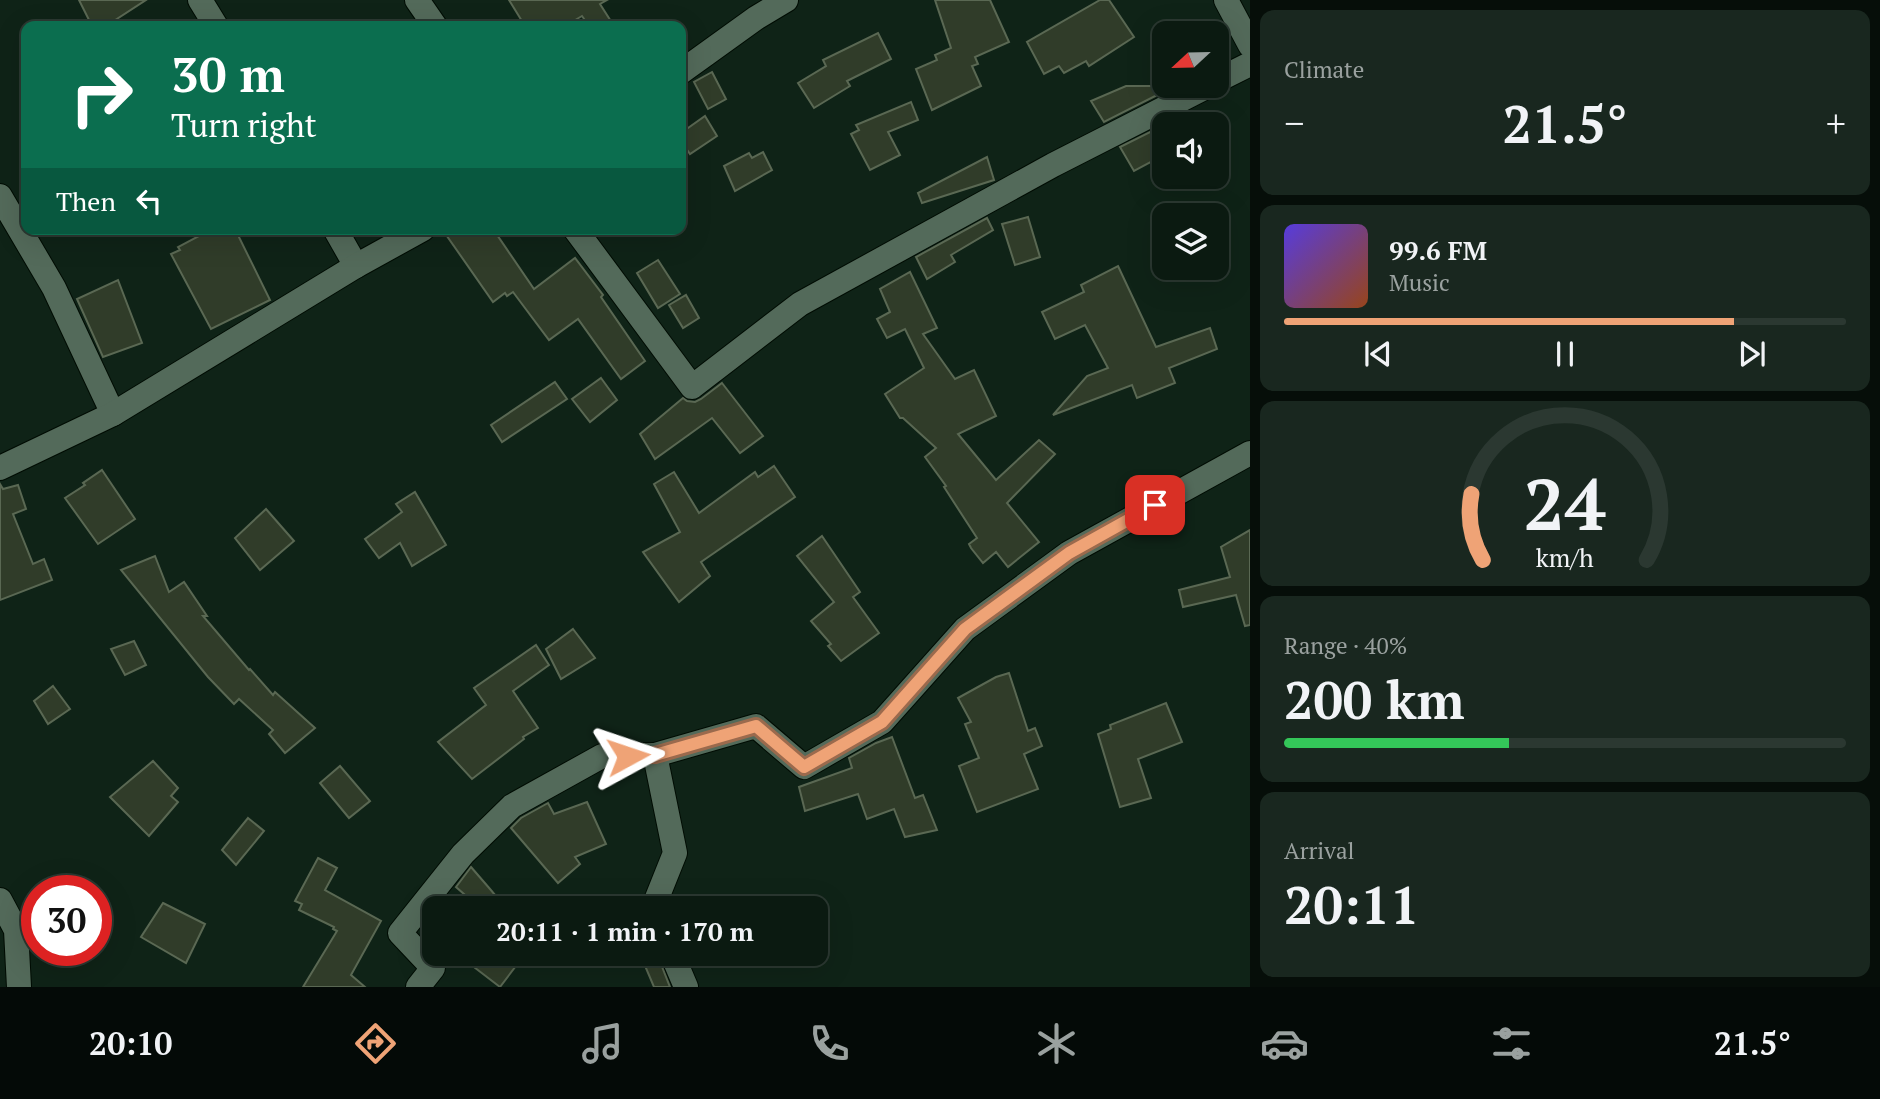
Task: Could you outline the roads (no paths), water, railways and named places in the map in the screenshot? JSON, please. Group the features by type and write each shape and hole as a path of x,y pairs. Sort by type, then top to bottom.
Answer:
{"street":[{"path":"200,0 213,21"},
{"path":"417,0 432,21"},
{"path":"686,68 786,0"},
{"path":"1226,0 1250,45"},
{"path":"1229,74 1250,64"},
{"path":"579,235 692,387 800,304 1053,165 1184,98"},
{"path":"0,196 21,232"},
{"path":"23,235 54,288 113,414"},
{"path":"338,235 356,266"},
{"path":"0,468 113,414 356,266 412,235"},
{"path":"418,987 433,968 400,933 463,854 512,806 602,757 655,755 756,726 804,767 882,722 965,629 1069,553 1250,453"},
{"path":"655,755 675,853 658,896"},
{"path":"0,900 16,930 19,987"},
{"path":"677,966 686,987"}]}
